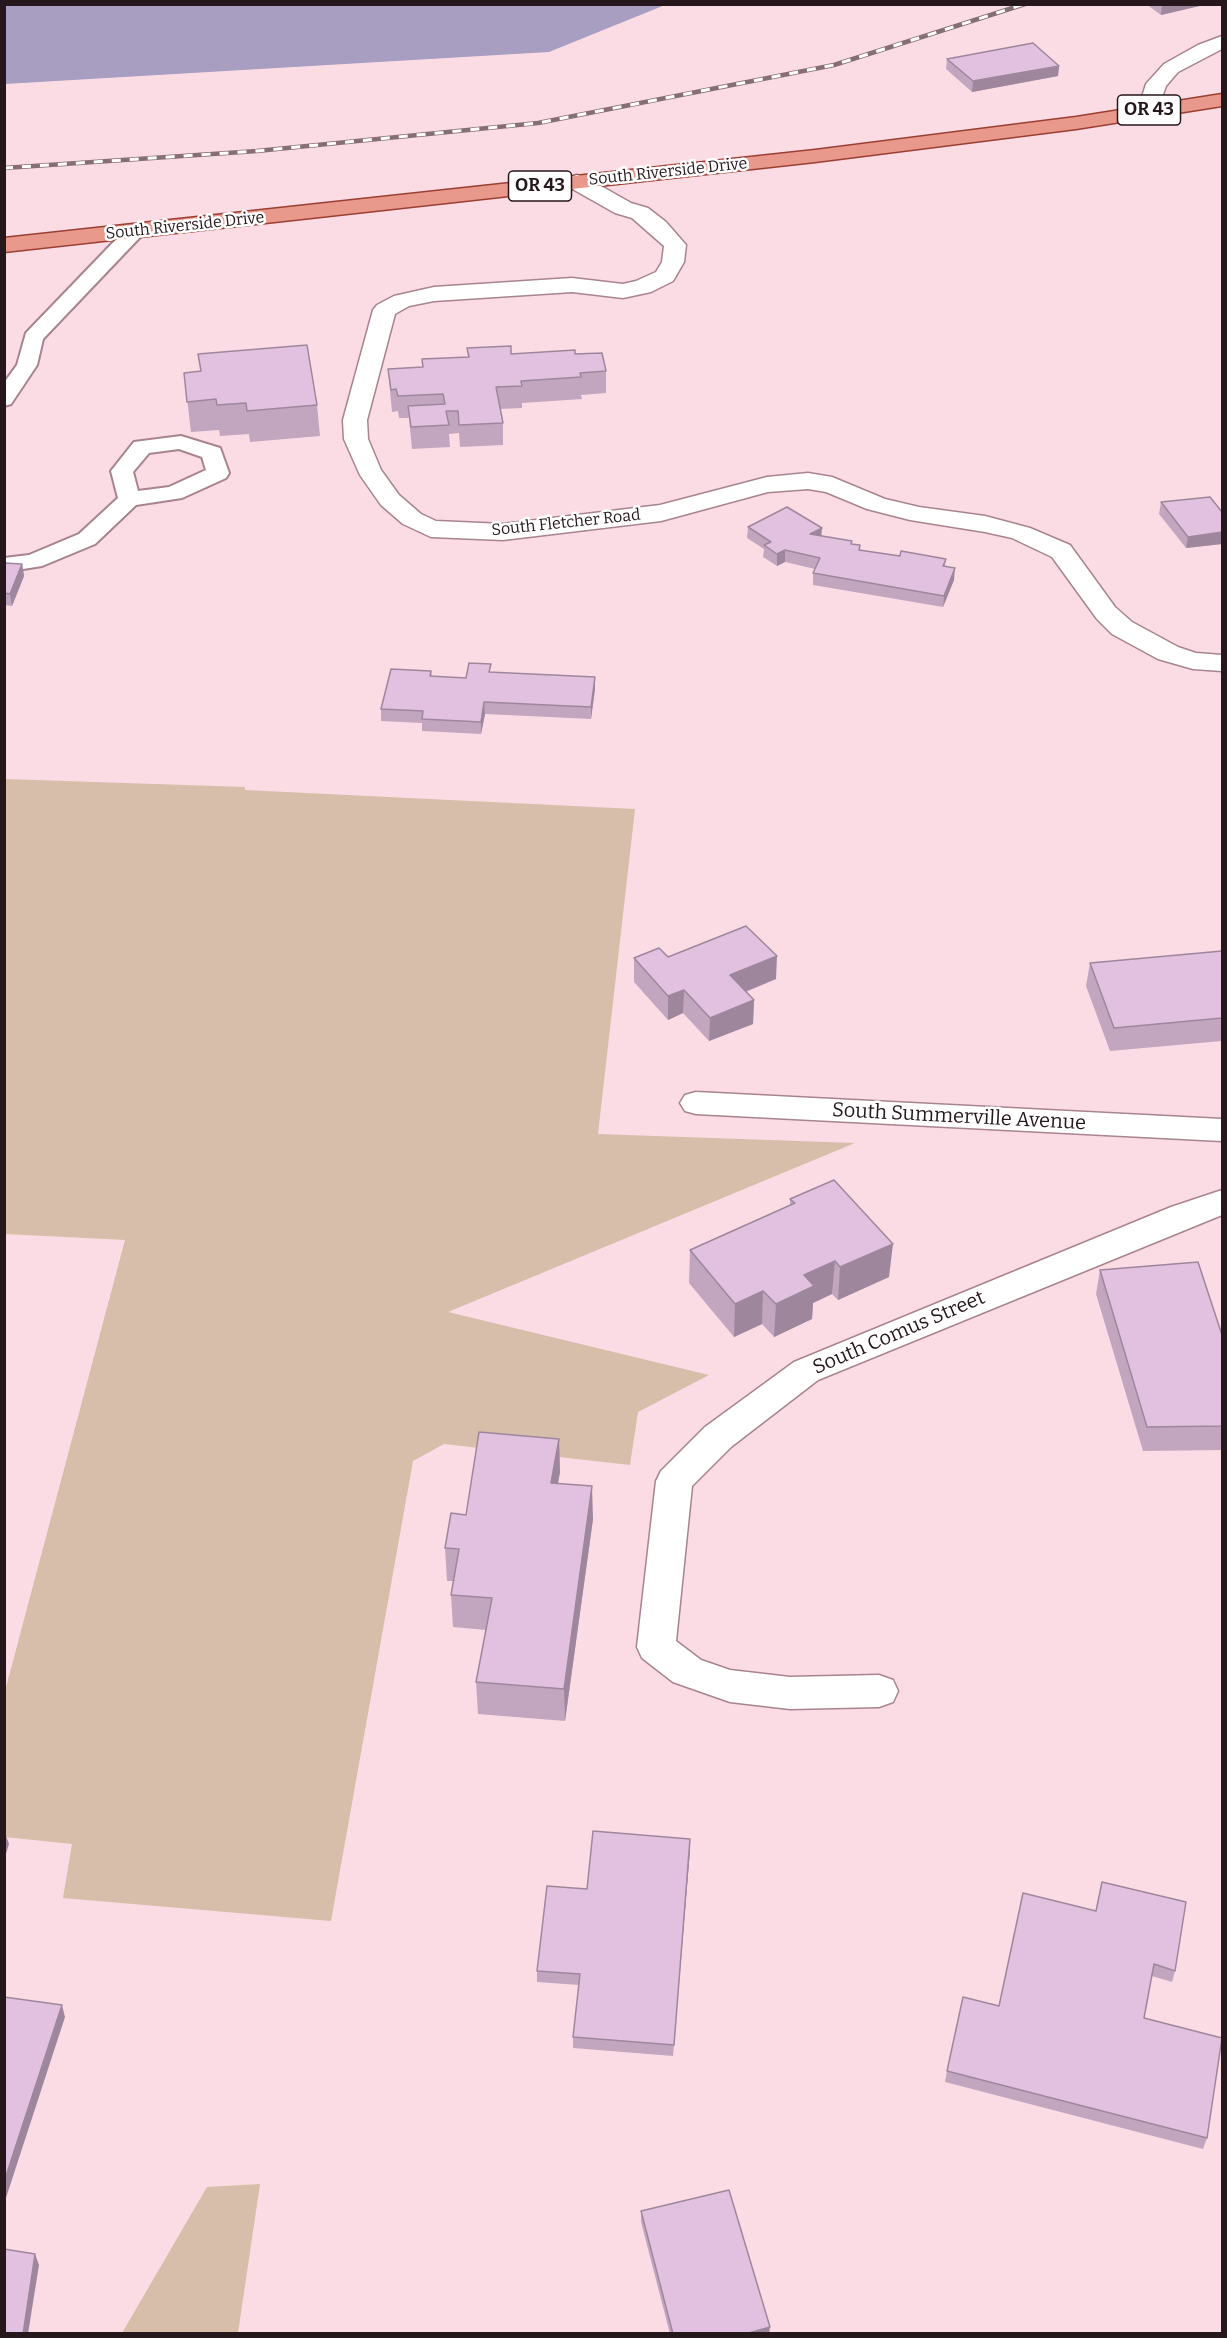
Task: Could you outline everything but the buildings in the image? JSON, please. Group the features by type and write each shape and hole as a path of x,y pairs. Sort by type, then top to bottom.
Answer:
{"main road":[{"name":"South Riverside Drive","path":"4,245 577,182 1076,123 1222,100"}],"street":[{"path":"1149,110 1156,84 1171,68 1222,42"},
{"name":"South Fletcher Road","path":"577,182 623,208 640,213 658,227 675,245 673,262 665,276 643,287 622,291 572,285 434,294 402,301 386,310 378,331 355,420 356,439 374,478 390,500 412,519 431,529 503,532 661,513 785,481 824,483 887,507 1022,533 1061,552 1106,613 1122,628 1168,653 1193,661 1222,663"},
{"name":"South Summerville Avenue","path":"696,1103 1222,1130"},
{"name":"South Comus Street","path":"879,1691 790,1693 730,1686 687,1671 656,1647 674,1481 718,1437 806,1371 1172,1220 1222,1202"}],"lane":[{"path":"4,400 27,365 33,337 135,231"},
{"path":"4,565 34,561 87,539 129,499"}],"shaded area":[{"path":"5,4 665,5 549,52 5,84"},
{"path":"5,779 245,787 245,790 635,809 598,1134 855,1143 448,1312 709,1375 638,1412 630,1465 444,1444 413,1461 331,1921 63,1898 72,1844 5,1837 5,1691 125,1240 5,1234"},
{"path":"260,2184 238,2333 122,2333 207,2187"}],"railway":[{"path":"4,168 257,151 538,123 834,65 1025,4"}]}
